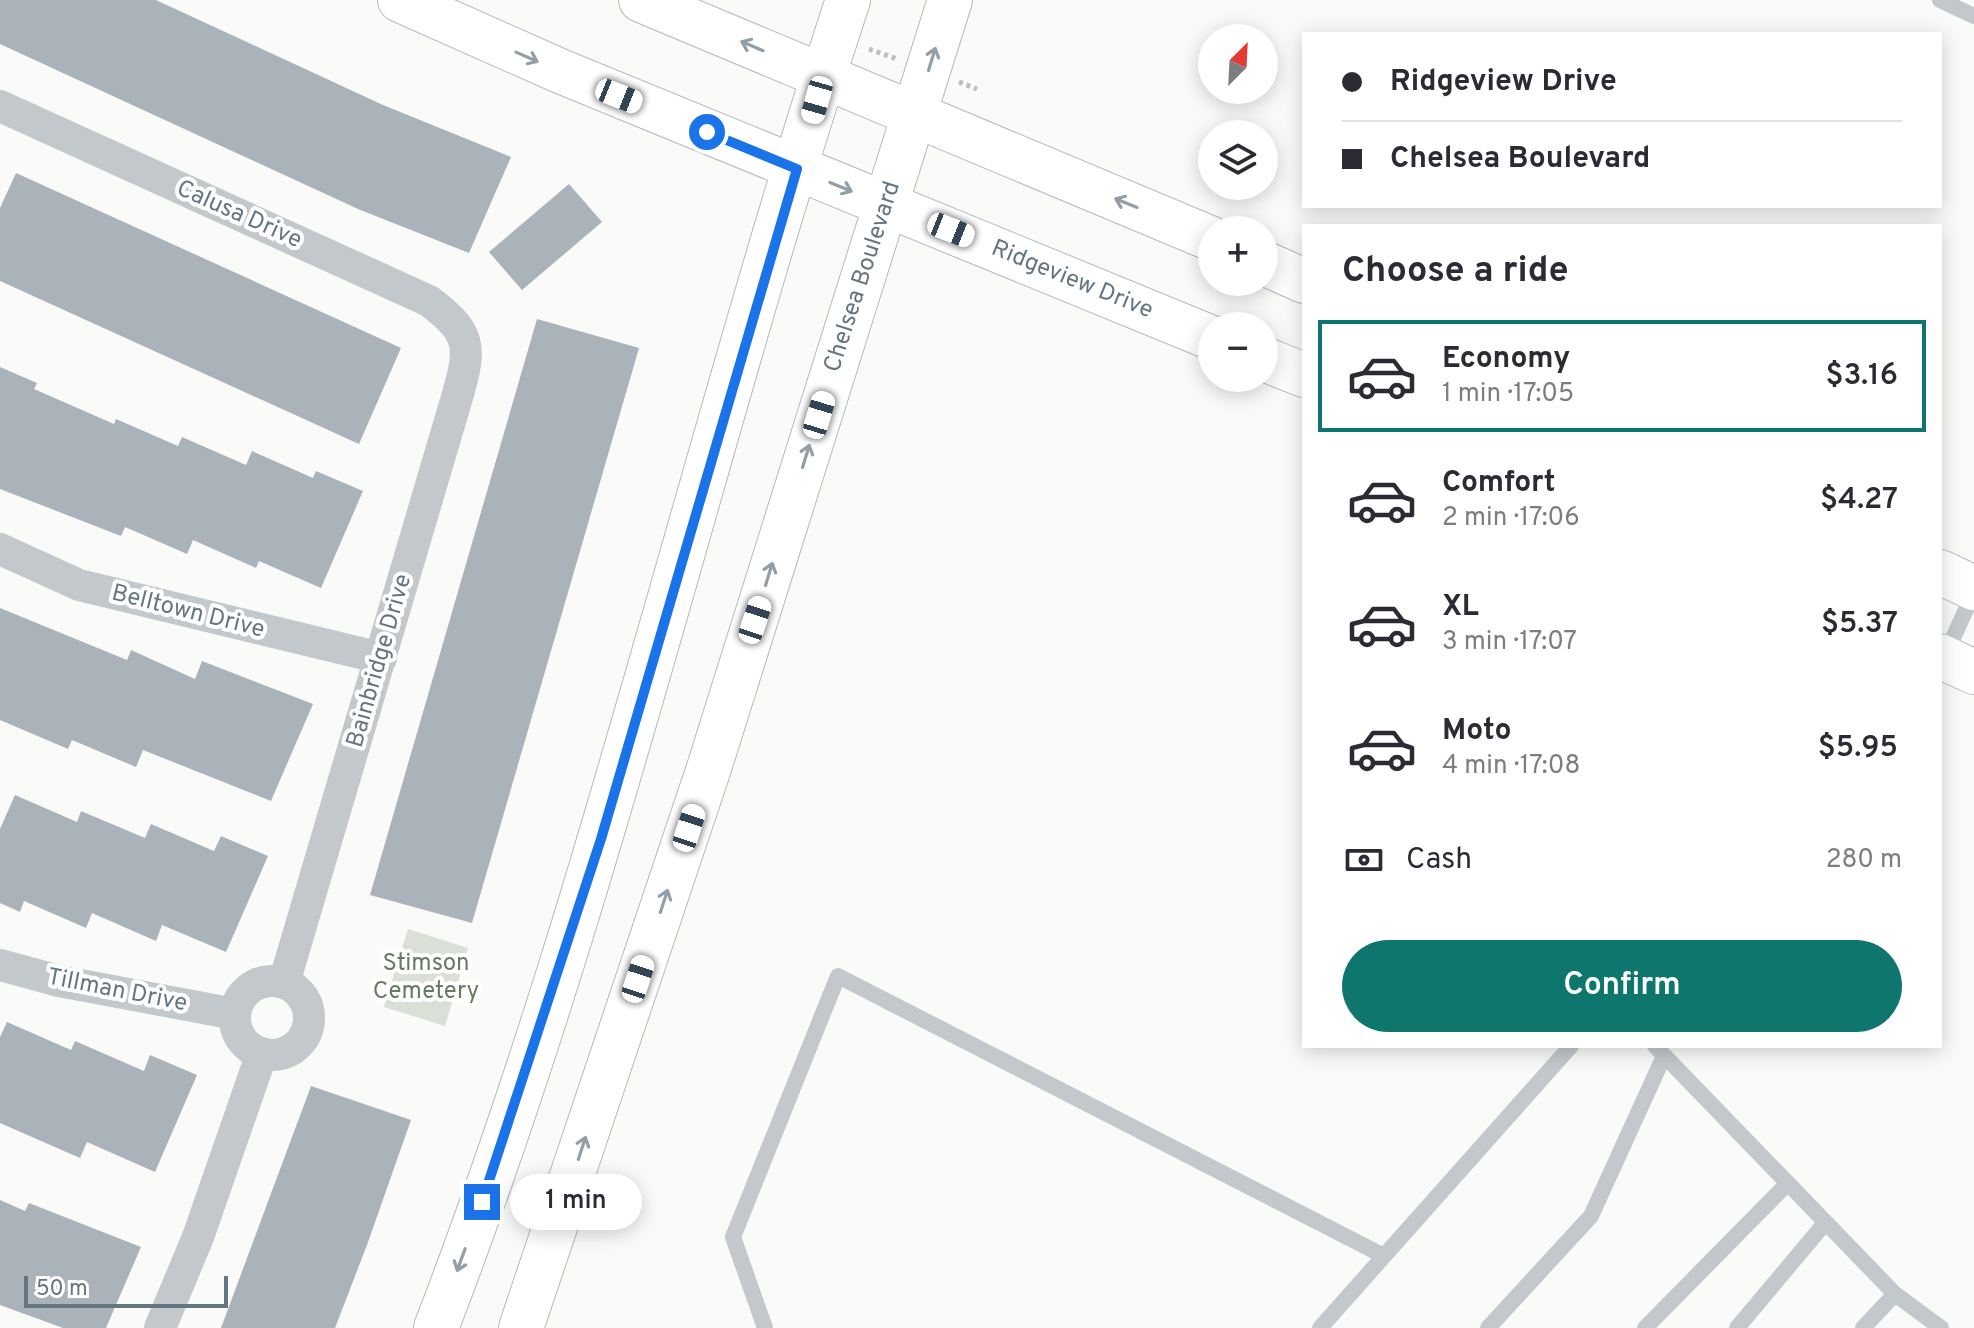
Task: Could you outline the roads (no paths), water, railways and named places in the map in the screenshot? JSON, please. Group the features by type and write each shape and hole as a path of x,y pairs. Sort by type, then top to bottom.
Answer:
{"main road":[{"name":"Ridgeview Drive","path":"400,0 560,71 1198,332"},
{"path":"641,0 914,117 1198,233"},
{"path":"436,1328 504,1137 601,839 848,0"},
{"name":"Chelsea Boulevard","path":"521,1328 709,768 950,0"},
{"path":"1278,269 1302,280"},
{"path":"1278,365 1302,374"},
{"path":"1942,573 1974,590"}],"street":[{"name":"Calusa Drive","path":"0,106 429,301 452,319 466,339"},
{"name":"Bainbridge Drive","path":"284,983 462,379 466,339"},
{"name":"Belltown Drive","path":"0,549 79,585 381,658"},
{"name":"Tillman Drive","path":"0,965 59,981 235,1014"},
{"path":"272,981 284,983 303,997 308,1009 307,1033 290,1051 279,1055 262,1053 245,1043 238,1033 235,1014 241,997 249,989 272,981"},
{"path":"160,1328 198,1237 262,1053"}],"lane":[{"path":"1940,0 1974,16"},
{"path":"1949,662 1974,590"},
{"path":"765,1328 733,1237 838,976 1384,1256"},
{"path":"1320,1328 1569,1048"},
{"path":"1488,1328 1591,1216 1660,1051 1895,1294 1941,1328"},
{"path":"1645,1328 1787,1184"},
{"path":"1737,1328 1825,1223"},
{"path":"1863,1328 1895,1294"}],"park label":[{"name":"Stimson Cemetery","path":"426,978"}]}
